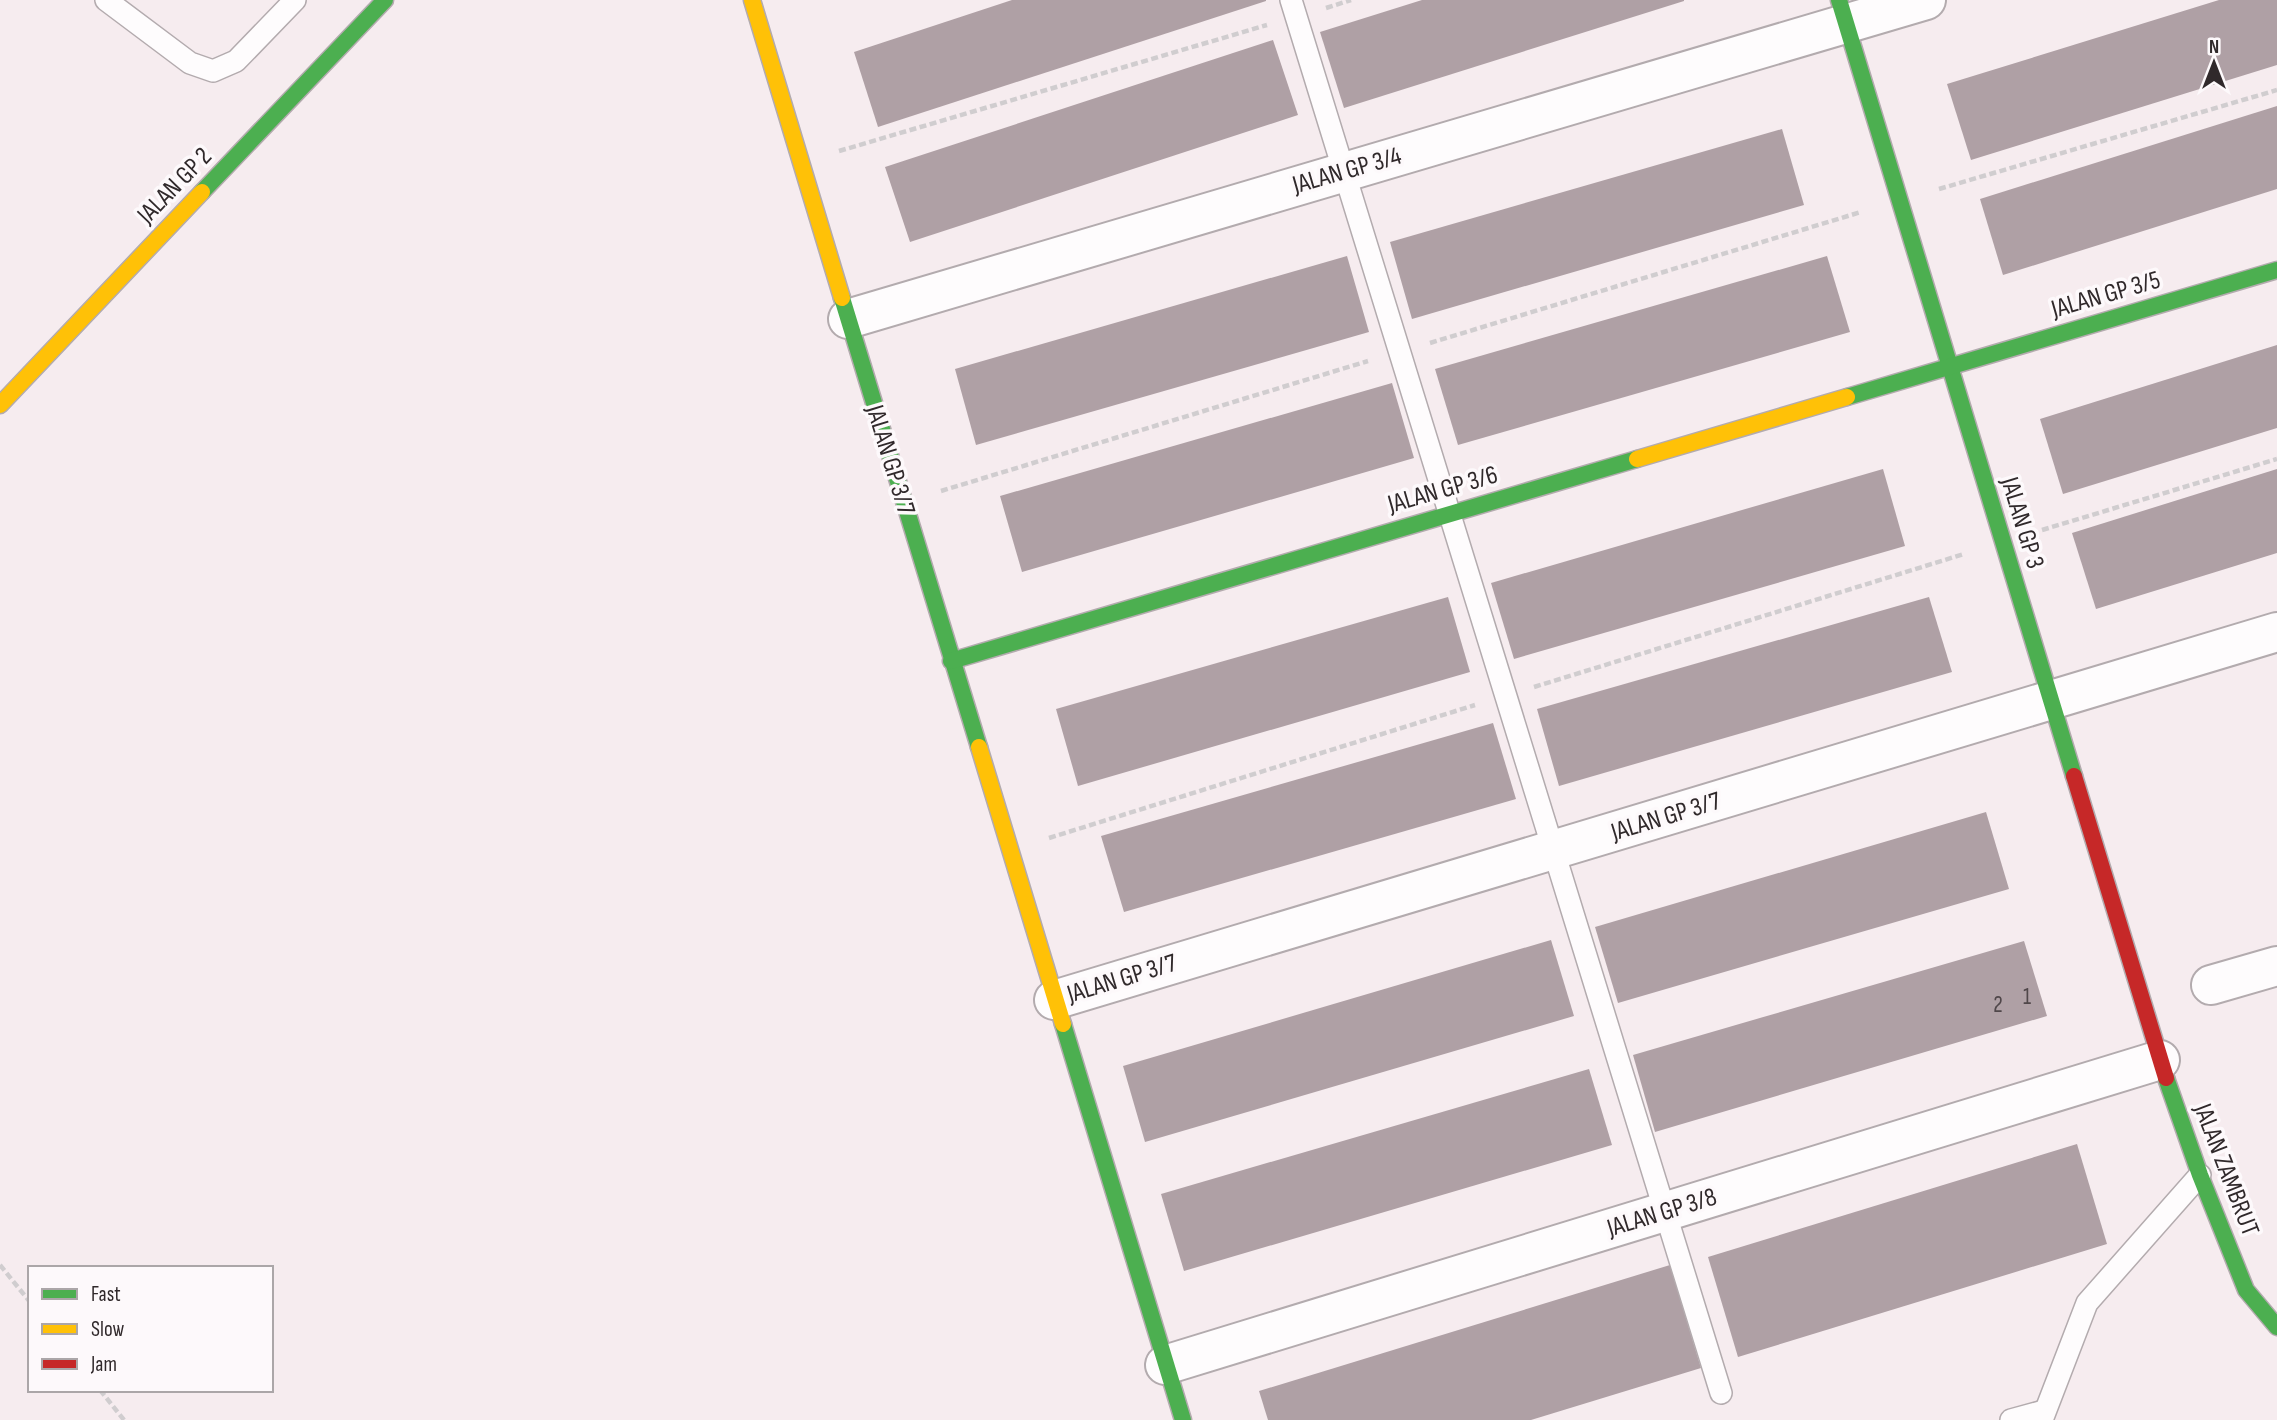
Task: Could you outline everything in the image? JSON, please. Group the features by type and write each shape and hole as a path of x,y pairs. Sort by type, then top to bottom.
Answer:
{"street":[{"name":"JALAN GP 2","path":"0,405 385,0"},
{"name":"JALAN GP 3/7","path":"752,0 1183,1420"},
{"name":"JALAN GP 3/4","path":"848,319 1345,172 1842,12 1926,0"},
{"name":"JALAN GP 3","path":"1842,12 2160,1060"},
{"name":"JALAN GP 3/5","path":"1949,366 2277,270"},
{"name":"JALAN GP 3/6","path":"951,661 1949,366"},
{"name":"JALAN GP 3/7","path":"1054,1000 2277,632"},
{"path":"2211,985 2277,966"},
{"name":"JALAN ZAMBRUT","path":"2160,1060 2200,1175 2246,1290 2277,1326"},
{"name":"JALAN GP 3/8","path":"1165,1365 2160,1060"}],"lane":[{"path":"106,0 190,63 213,71 236,61 295,0"},
{"path":"1294,8 1721,1393"},
{"path":"2011,1420 2043,1415 2087,1303 2200,1175"}],"path":[{"path":"801,162 1294,8 1351,0"},
{"path":"904,503 1899,200 2277,90"},
{"path":"1009,850 2277,459"},
{"path":"0,1265 28,1300"},
{"path":"102,1392 124,1420"}],"building":[{"path":"1012,0 1266,1 878,127 854,52"},
{"path":"1422,0 1684,1 1344,108 1320,32"},
{"path":"2219,0 2277,0 2277,65 1971,160 1947,84"},
{"path":"1273,40 1298,115 910,242 885,167"},
{"path":"2277,106 2277,189 2003,275 1980,199"},
{"path":"1782,129 1804,205 1412,319 1390,242"},
{"path":"1347,256 1369,332 976,445 955,369"},
{"path":"1827,256 1850,332 1458,445 1435,369"},
{"path":"2277,345 2277,428 2063,494 2040,419"},
{"path":"1392,383 1414,458 1022,572 1000,496"},
{"path":"1883,469 1905,546 1514,659 1491,583"},
{"path":"2277,469 2277,553 2096,609 2072,533"},
{"path":"1448,597 1470,672 1078,786 1056,709"},
{"path":"1929,597 1952,672 1559,786 1537,709"},
{"path":"1493,723 1516,799 1124,912 1101,836"},
{"path":"1986,812 2009,889 1618,1003 1595,927"},
{"path":"1551,940 1574,1016 1145,1142 1123,1066"},
{"path":"2024,941 2047,1016 1655,1132 1633,1055"},
{"path":"1589,1069 1612,1145 1184,1271 1161,1194"},
{"path":"2077,1144 2107,1244 1738,1357 1708,1257"},
{"path":"1670,1265 1701,1368 1531,1420 1268,1420 1259,1391"}],"traffic: fast":[{"path":"202,192 385,0"},
{"path":"1839,0 2074,776"},
{"path":"1847,397 2277,270"},
{"path":"842,298 979,747"},
{"path":"951,661 1637,459"},
{"path":"1063,1024 1183,1420"},
{"path":"2166,1078 2200,1175 2246,1290 2277,1327"}],"traffic: slow":[{"path":"752,0 842,298"},
{"path":"0,405 202,192"},
{"path":"1637,459 1847,397"},
{"path":"979,747 1063,1024"}],"traffic: jam":[{"path":"2074,776 2166,1078"}]}
